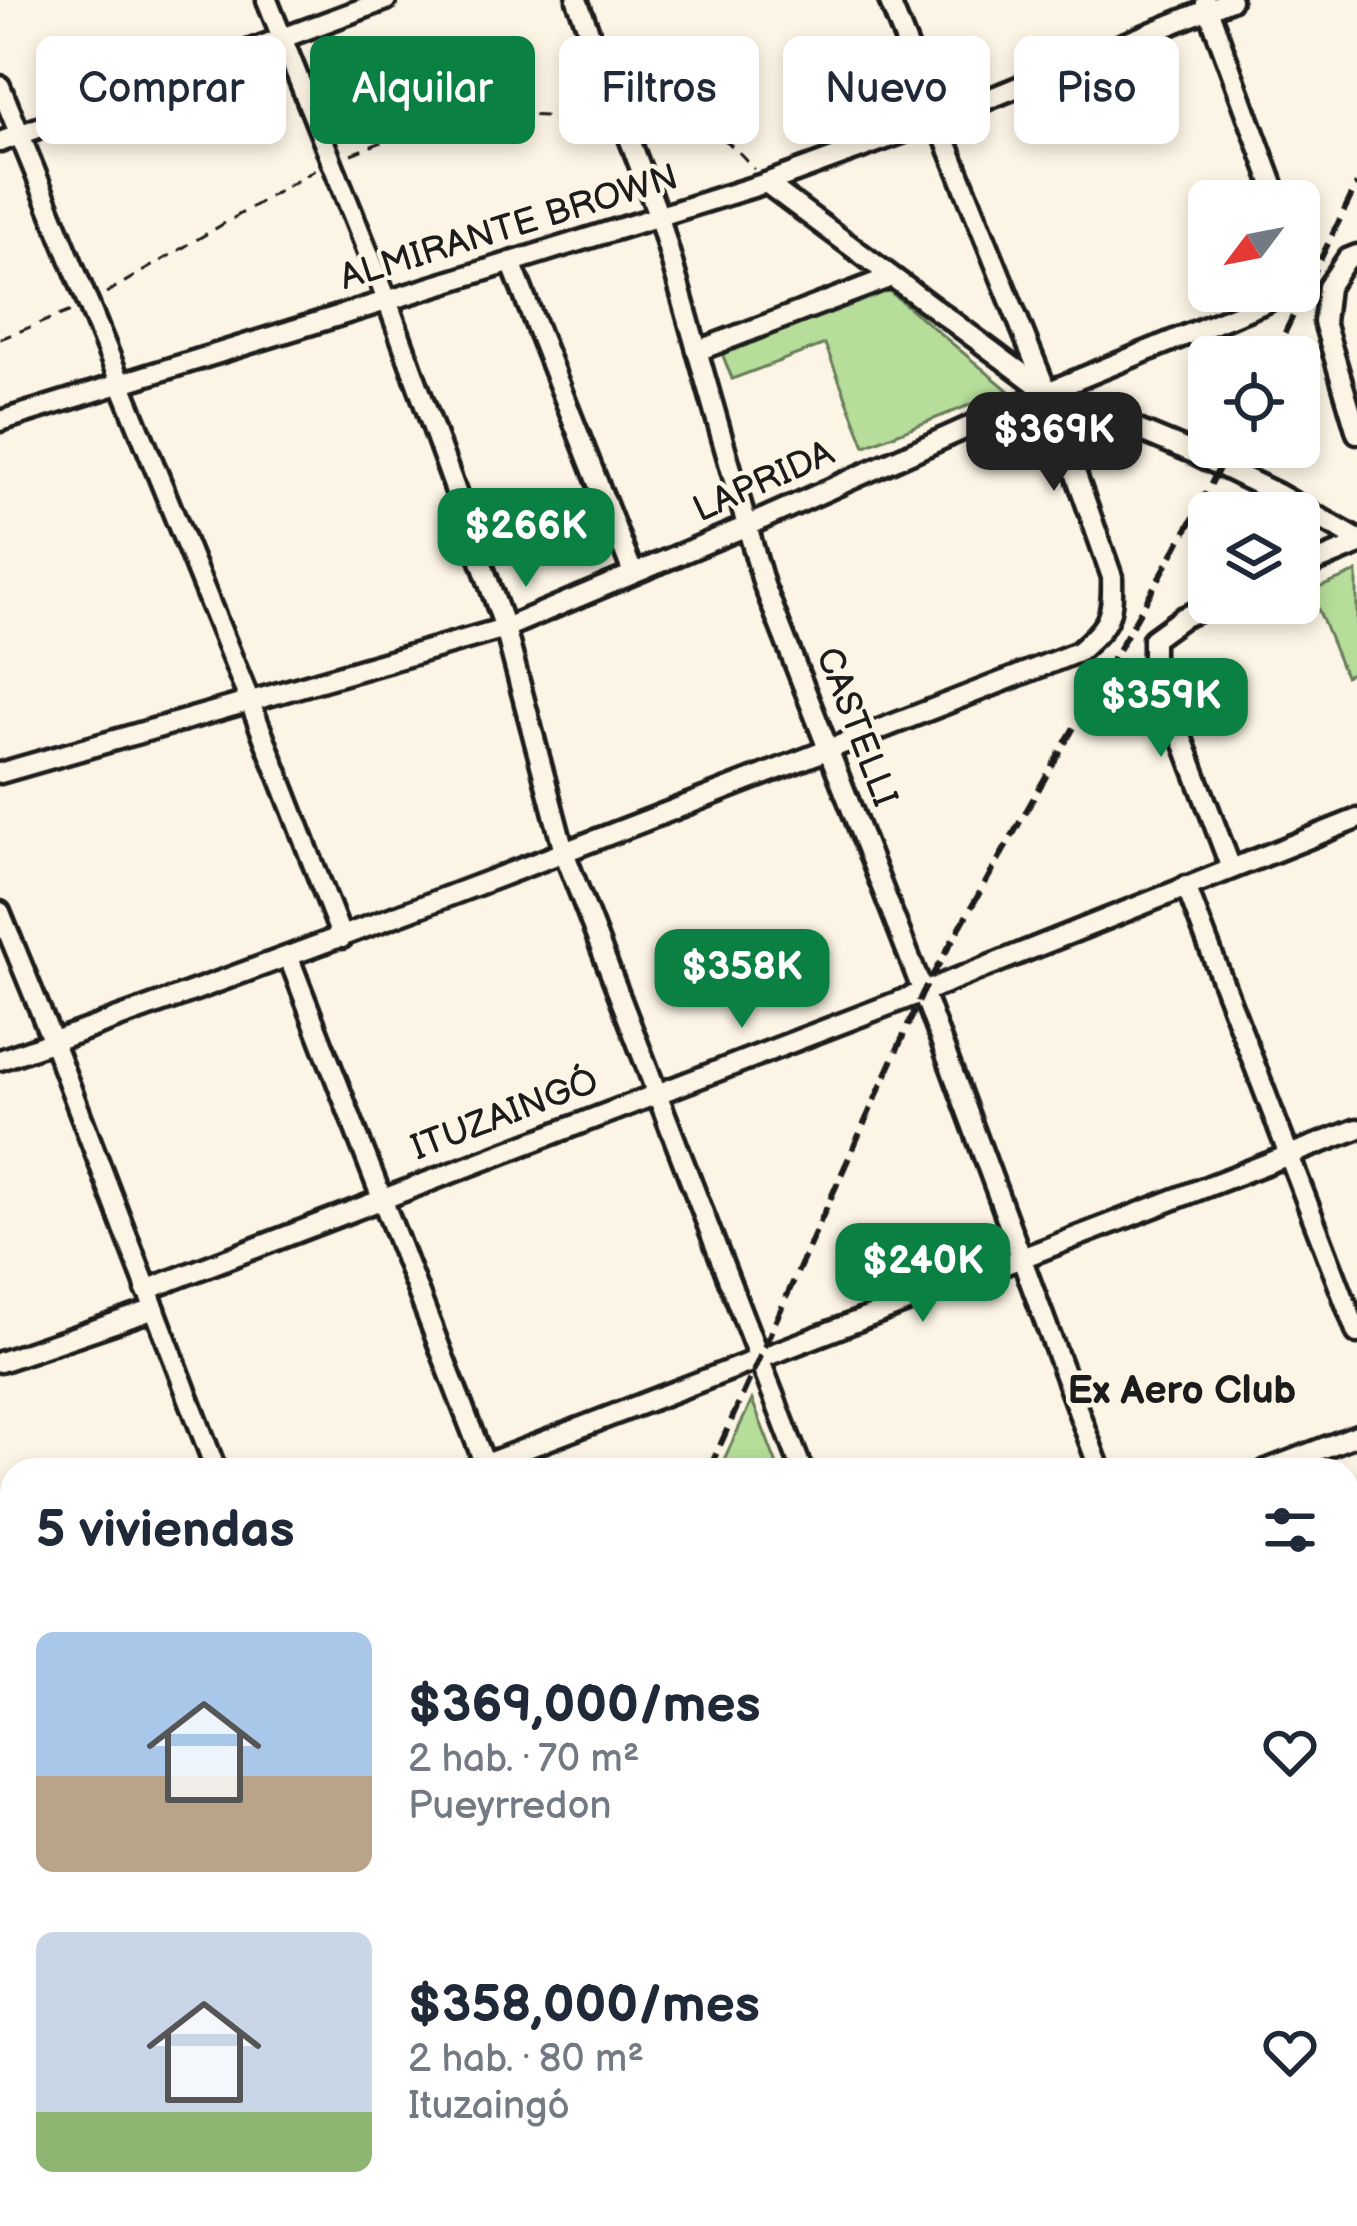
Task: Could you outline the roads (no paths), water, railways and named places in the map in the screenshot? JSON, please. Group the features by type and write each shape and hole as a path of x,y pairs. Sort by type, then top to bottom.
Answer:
{"street":[{"path":"267,0 281,36"},
{"path":"286,37 386,0"},
{"name":"CASTELLI","path":"577,0 659,217 764,585 923,992 1096,1458"},
{"path":"890,0 904,36"},
{"name":"ALMIRANTE BROWN","path":"990,97 1206,5 1231,0"},
{"path":"1206,5 1271,180"},
{"path":"286,48 387,300 505,628 564,852 797,1458"},
{"path":"0,86 342,938"},
{"path":"0,142 36,129"},
{"name":"ALMIRANTE BROWN","path":"0,421 659,217 872,144"},
{"path":"0,1060 289,958 829,750 1078,652 1103,630 1113,607 1112,577 1047,392 947,144"},
{"path":"766,183 1047,392 1194,453 1278,494 1357,542"},
{"path":"1356,429 1324,322 1328,286 1347,259 1357,255"},
{"path":"511,262 633,574"},
{"path":"697,351 891,278"},
{"name":"LAPRIDA","path":"0,773 505,628 1237,312"},
{"path":"1320,559 1357,542"},
{"path":"1188,615 1153,639 1153,662 1232,868"},
{"name":"ITUZAINGÓ","path":"0,1362 382,1198 923,992 1357,819"},
{"path":"1186,886 1357,1333"},
{"path":"0,912 211,1458"},
{"path":"289,958 477,1458"},
{"path":"506,1458 1357,1129"},
{"path":"1297,1458 1357,1435"}],"railway":[{"path":"1283,336 1357,184"},
{"path":"714,1458 923,992 1219,468"}],"district":[{"name":"Ex Aero Club","path":"1182,1391"}]}
